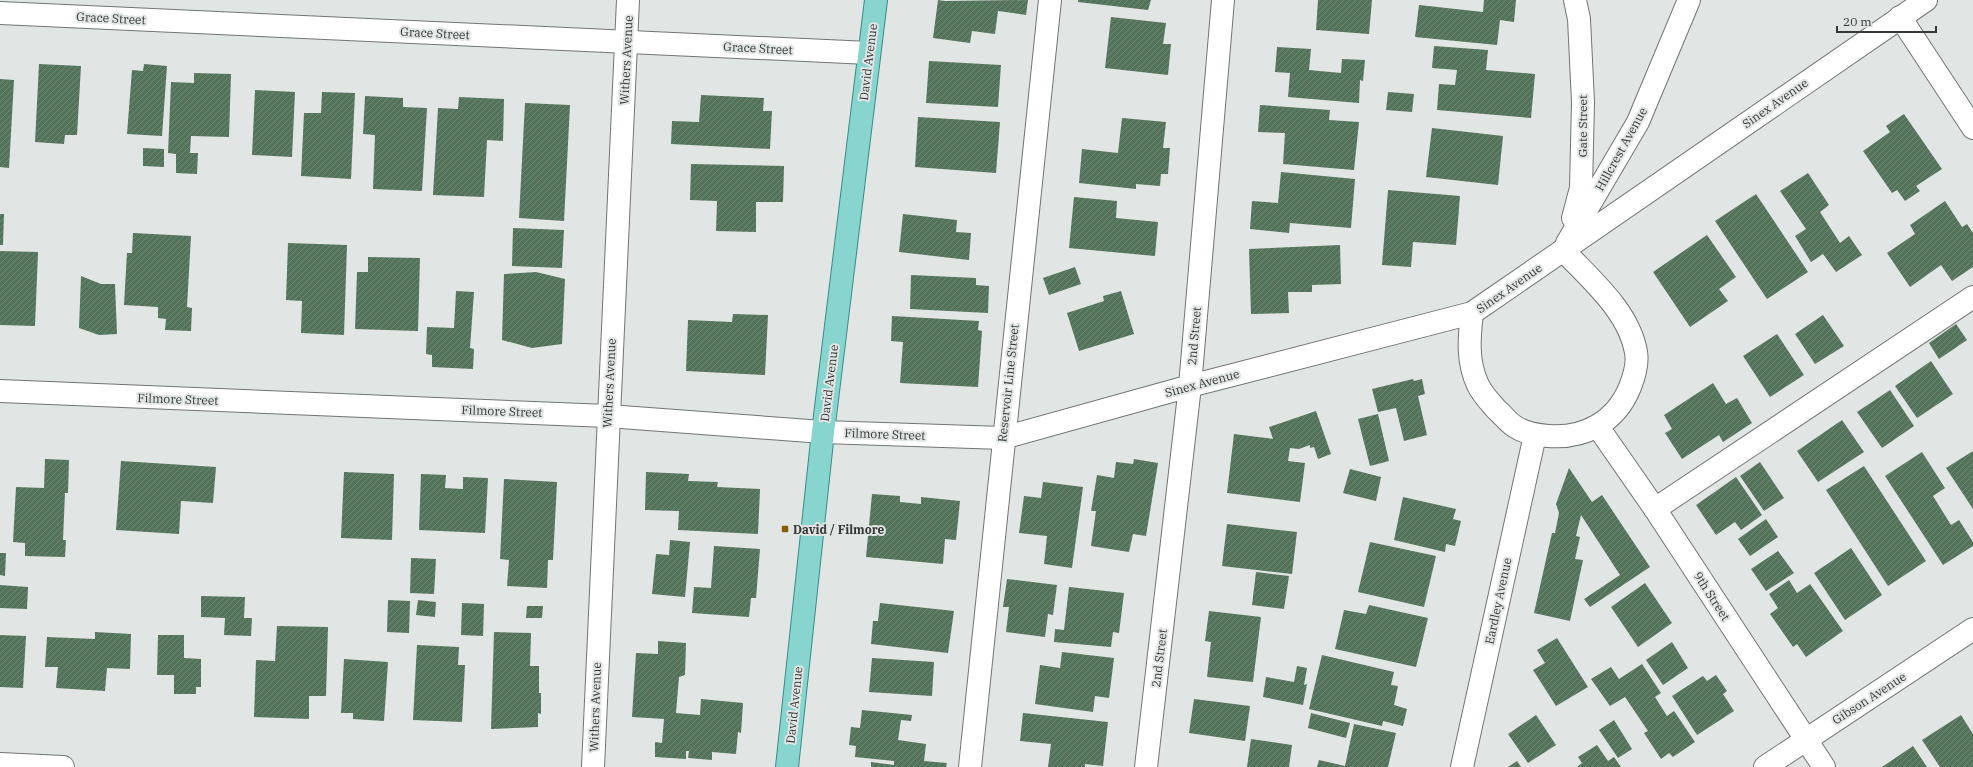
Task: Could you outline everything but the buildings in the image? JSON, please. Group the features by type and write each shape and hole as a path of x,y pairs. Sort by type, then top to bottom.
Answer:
{"main road":[{"name":"David Avenue","path":"787,767 823,432 876,0"}],"street":[{"name":"Withers Avenue","path":"593,767 628,0"},
{"name":"Reservoir Line Street","path":"970,767 1003,438 1050,0"},
{"name":"2nd Street","path":"1146,767 1190,386 1223,0"},
{"name":"Gate Street","path":"1563,250 1582,188 1583,102 1579,19 1575,0"},
{"name":"Hillcrest Avenue","path":"1563,250 1638,122 1690,0"},
{"name":"Sinex Avenue","path":"1003,438 1190,386 1472,313 1926,0"},
{"name":"Grace Street","path":"0,13 869,53"},
{"path":"1900,17 1973,128"},
{"path":"1472,313 1469,340 1472,366 1478,386 1488,400 1514,426 1535,435 1558,437 1579,435 1598,427 1614,414 1627,394 1634,375 1636,353 1630,333 1615,306 1563,250"},
{"path":"1655,510 1973,298"},
{"name":"Filmore Street","path":"0,391 608,416 823,432 1003,438"},
{"name":"9th Street","path":"1598,427 1655,510 1824,767"},
{"name":"Eardley Avenue","path":"1462,767 1535,435"},
{"name":"Gibson Avenue","path":"1765,767 1973,629"},
{"path":"0,764 63,767"}],"place":[{"name":"David / Filmore","path":"785,529"}]}
